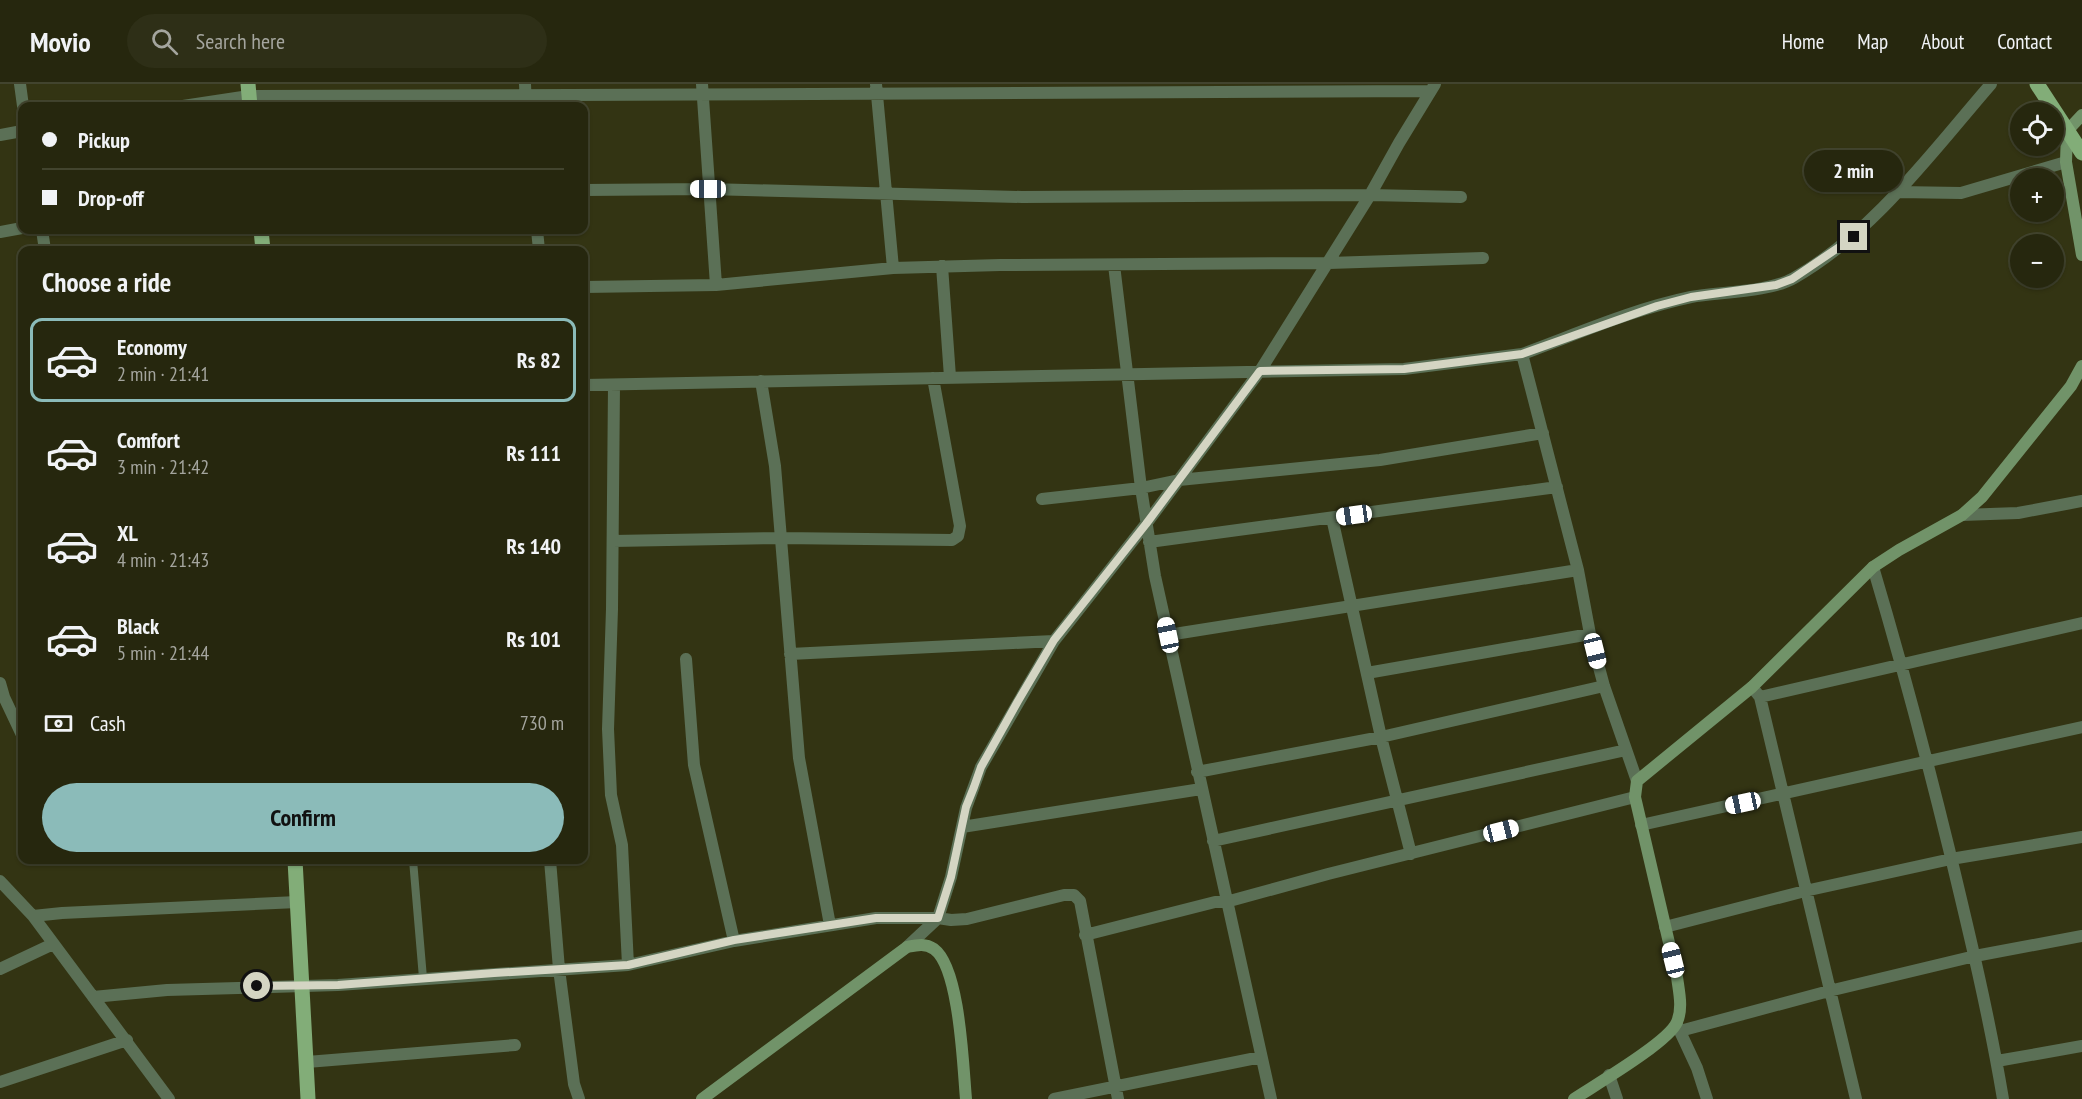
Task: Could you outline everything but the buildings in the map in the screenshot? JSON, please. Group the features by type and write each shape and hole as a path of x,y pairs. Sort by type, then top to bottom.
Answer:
{"main road":[{"path":"2037,84 2082,153"},
{"path":"2082,115 2067,131 2066,162 2082,255"},
{"path":"1574,1099 1664,1039 1678,1027 1681,1004 1677,977 1635,797 1637,781 1756,692 1873,567 1962,515 1982,497 2071,386 2082,366"},
{"path":"295,864 308,1099"},
{"path":"702,1099 907,947 924,945 935,950 949,975 956,1000 966,1099"}],"street":[{"path":"20,84 22,102"},
{"path":"588,385 1404,369 1522,354 1657,306 1691,297 1776,285 1792,279 1854,237 1898,192 1991,84"},
{"path":"209,102 249,96 525,95 702,89 1433,88"},
{"path":"907,947 938,918 951,877 966,807 981,767 1054,640 1146,524 1260,371 1329,263 1433,88"},
{"path":"702,89 716,285"},
{"path":"876,89 893,268"},
{"path":"0,135 18,132"},
{"path":"1898,192 1961,193 2066,162"},
{"path":"588,190 708,189 1022,197 1370,195 1461,197"},
{"path":"0,232 18,229"},
{"path":"588,287 716,285 893,268 942,266 1329,263 1484,258"},
{"path":"1114,265 1149,542 1197,772 1271,1099"},
{"path":"942,266 951,377"},
{"path":"1522,354 1578,570 1590,634 1604,686 1637,781"},
{"path":"613,541 780,538 952,540 958,536 960,526 933,378"},
{"path":"761,381 775,466 799,758 830,925"},
{"path":"614,386 609,751 611,795 622,845 628,965"},
{"path":"1042,499 1141,488 1179,480 1380,460 1543,433"},
{"path":"1149,542 1557,487"},
{"path":"1962,515 2019,513 2082,501"},
{"path":"1332,518 1381,737 1411,854"},
{"path":"1873,567 1902,663 1928,763 1975,956 2003,1099"},
{"path":"1168,635 1578,570"},
{"path":"1856,1099 1805,891 1784,794 1756,692 1902,663 2082,622"},
{"path":"1367,673 1590,634"},
{"path":"790,654 1054,640"},
{"path":"686,659 694,765 734,940"},
{"path":"0,683 2,698 18,728"},
{"path":"1197,772 1381,737 1604,686"},
{"path":"1641,825 2082,727"},
{"path":"1213,841 1626,750"},
{"path":"962,827 1201,789"},
{"path":"1085,935 1215,902 1226,902 1635,797"},
{"path":"1665,927 1805,891 1951,859 2082,837"},
{"path":"550,864 559,969 574,1084 579,1099"},
{"path":"3,888 33,916 169,1099"},
{"path":"93,998 167,990 338,985 628,965 734,940 876,918 967,919 1064,895 1074,896 1080,901 1116,1093"},
{"path":"33,916 297,902"},
{"path":"1707,1099 1697,1068 1678,1027 1975,956 2082,936"},
{"path":"0,969 53,944"},
{"path":"0,1082 127,1040"},
{"path":"307,1062 515,1045"},
{"path":"1997,1060 2082,1046"},
{"path":"1054,1099 1116,1093 1261,1057"},
{"path":"1609,1075 1617,1099"}],"lane":[{"path":"413,864 423,978"}],"route":[{"path":"257,986 338,985 628,965 734,940 876,918 938,918 951,877 966,807 981,767 1018,701 1054,640 1146,524 1260,371 1404,369 1522,354 1657,306 1691,297 1776,285 1792,279 1854,237"}]}
